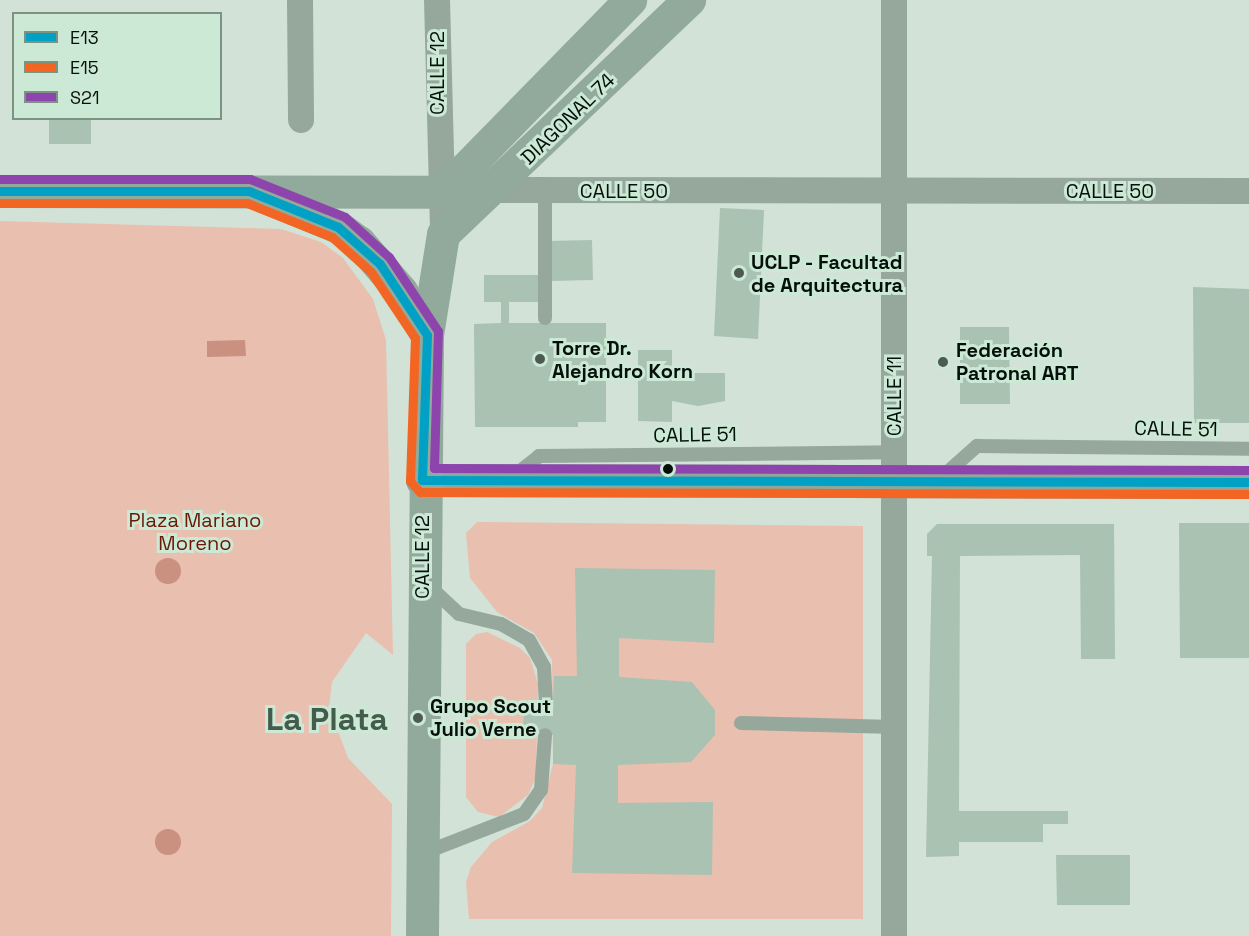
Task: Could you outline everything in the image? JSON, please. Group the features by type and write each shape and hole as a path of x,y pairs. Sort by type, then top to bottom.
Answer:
{"main road":[{"name":"DIAGONAL 74","path":"442,192 630,0"},
{"name":"DIAGONAL 74","path":"443,234 494,190 689,0"},
{"name":"CALLE 50","path":"0,191 442,192"},
{"path":"249,191 338,227 360,242 401,291 427,335"},
{"name":"CALLE 12","path":"422,936 422,480 427,335 443,234"}],"street":[{"path":"300,0 301,120"},
{"name":"CALLE 12","path":"437,0 443,234"},
{"name":"CALLE 11","path":"894,0 894,936"},
{"name":"CALLE 50","path":"442,192 494,190 1249,191"},
{"path":"422,480 507,482 893,467 937,482 1249,482"}],"lane":[{"path":"545,191 545,318"},
{"name":"CALLE 51","path":"937,482 977,446 1249,449"},
{"path":"422,580 459,614 501,624 529,640 544,666 546,705"},
{"path":"741,723 894,727"},
{"path":"422,854 524,814 541,790 545,735"}],"green space":[{"name":"Plaza Mariano Moreno","path":"0,221 281,229 321,242 343,258 373,299 386,340 393,655 366,633 332,682 329,707 348,758 392,804 391,936 0,936"},
{"path":"477,522 863,526 863,919 469,919 466,882 471,867 492,842 530,821 542,808 553,764 552,660 534,633 497,612 470,578 466,533"},
{"path":"487,632 520,648 530,658 538,684 536,777 528,795 499,817 478,812 466,797 466,644 476,634"}],"shaded area":[{"path":"245,340 246,356 207,357 207,341"},
{"path":"168,558 177,562 181,571 177,580 168,584 159,580 155,571 159,562"},
{"path":"168,829 177,833 181,842 177,851 168,855 159,851 155,842 159,833"}],"building":[{"path":"49,120 91,120 91,144 49,144"},
{"name":"UCLP - Facultad de Arquitectura","path":"720,208 764,210 758,339 714,336"},
{"path":"592,240 593,280 549,281 549,241"},
{"name":"Torre Dr. Alejandro Korn","path":"484,275 539,275 539,302 509,302 509,323 606,323 606,422 578,422 578,427 475,427 474,324 501,323 501,302 484,302"},
{"path":"1193,287 1249,289 1249,423 1194,423"},
{"path":"960,327 1009,327 1010,404 960,404"},
{"path":"638,350 672,350 672,373 725,373 725,401 698,406 672,401 672,422 638,421"},
{"path":"1179,523 1249,523 1249,658 1180,658"},
{"path":"937,524 1114,524 1115,659 1081,659 1080,555 960,556 959,811 1068,811 1068,824 1043,824 1043,842 959,842 959,856 926,857 932,556 927,556 927,534"},
{"path":"575,568 715,570 714,643 619,638 619,677 692,682 715,710 715,735 691,762 618,765 618,803 713,802 712,875 572,873 576,765 553,764 553,735 523,735 524,705 553,705 554,676 577,676"},
{"path":"1056,855 1130,855 1130,905 1057,905"}],"transit line":[{"name":"S21","path":"0,179 250,179 345,217 389,257 438,331 434,468 1249,470"},
{"name":"E13","path":"0,191 249,191 338,227 380,264 427,335 422,480 1249,482"},
{"name":"E15","path":"0,203 247,203 332,237 371,272 415,338 410,481 420,492 1249,494"}],"place":[{"name":"UCLP - Facultad de Arquitectura","path":"739,273"},
{"name":"Torre Dr. Alejandro Korn","path":"540,359"},
{"name":"Federación Patronal ART","path":"943,362"},
{"name":"Grupo Scout Julio Verne","path":"418,718"}],"district":[{"name":"La Plata","path":"327,719"}]}
